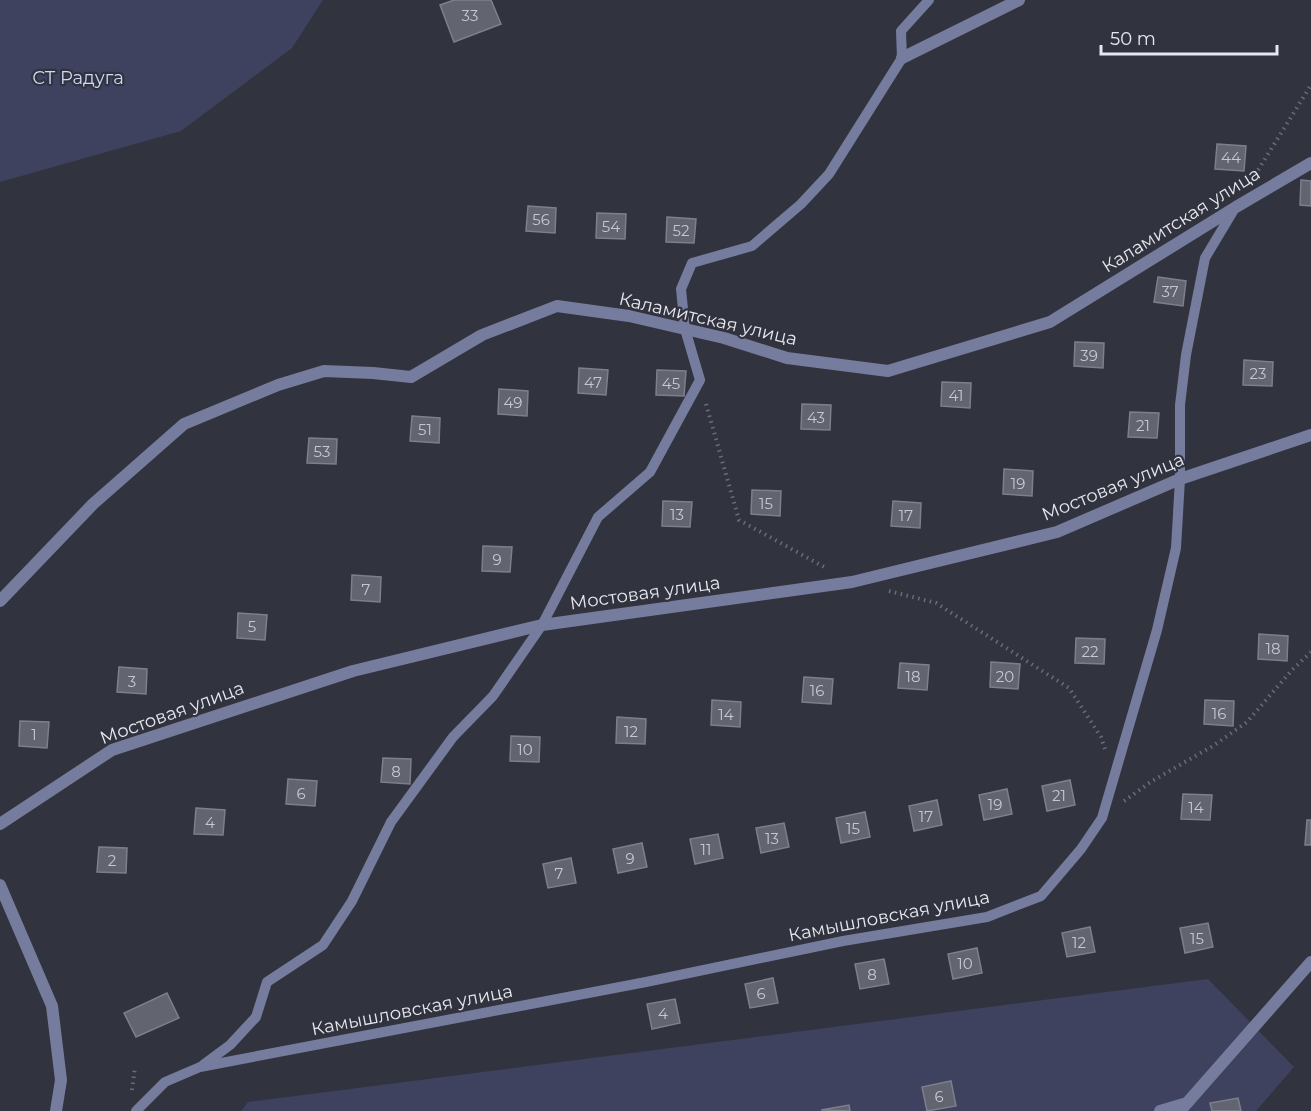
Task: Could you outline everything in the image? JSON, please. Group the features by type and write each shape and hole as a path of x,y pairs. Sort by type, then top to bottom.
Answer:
{"street":[{"path":"902,58 1019,0"},
{"name":"Каламитская улица","path":"0,601 93,504 184,424 278,385 324,371 411,377 482,334 557,306 628,316 724,338 787,357 888,371 1050,322 1311,163"},
{"name":"Мостовая улица","path":"0,824 112,750 352,671 542,625 852,582 1057,532 1180,479 1311,435"},
{"path":"0,885 52,1006 61,1080 56,1111"},
{"path":"1160,1111 1184,1107 1311,962"}],"lane":[{"path":"902,58 901,31 929,0"},
{"name":"Камышловская улица","path":"200,1067 230,1045 256,1017 267,982 323,945 352,901 392,822 453,737 493,696 542,625 598,517 650,472 700,380 685,329 681,289 692,263 752,246 801,204 829,174 902,58"},
{"name":"Камышловская улица","path":"136,1111 165,1082 200,1067 646,982 843,941 987,917 1041,896 1081,849 1102,818 1156,630 1176,548 1180,479 1179,405 1186,355 1205,258 1236,207"}],"path":[{"path":"1253,178 1311,85"},
{"path":"1102,818 1152,781 1213,746 1247,722 1292,670 1311,652"}],"green space":[{"name":"СТ Радуга","path":"0,0 323,0 292,48 181,131 0,182"},
{"path":"1208,979 1294,1067 1256,1111 241,1111 248,1102"}],"building":[{"path":"454,0 491,0 501,24 454,42 440,5"},
{"path":"1217,144 1246,146 1244,171 1215,169"},
{"path":"1301,180 1311,181 1311,206 1300,205"},
{"path":"528,206 556,208 555,233 526,231"},
{"path":"597,213 626,214 625,239 596,238"},
{"path":"667,217 696,219 694,243 666,242"},
{"path":"1158,277 1186,281 1183,306 1154,302"},
{"path":"1075,342 1104,343 1103,368 1074,366"},
{"path":"1244,360 1273,362 1272,386 1243,385"},
{"path":"579,368 608,370 606,395 578,393"},
{"path":"657,370 686,371 684,396 656,395"},
{"path":"942,382 971,383 970,408 941,406"},
{"path":"499,389 528,391 527,416 498,414"},
{"path":"802,404 831,405 830,430 801,429"},
{"path":"1130,412 1159,413 1157,438 1128,437"},
{"path":"412,416 440,418 439,443 410,441"},
{"path":"309,438 337,439 336,464 307,463"},
{"path":"1004,469 1033,471 1032,496 1003,494"},
{"path":"752,490 781,491 780,516 751,514"},
{"path":"663,501 692,502 690,527 662,526"},
{"path":"893,501 921,503 920,528 891,526"},
{"path":"483,546 512,547 510,572 482,571"},
{"path":"352,575 381,577 380,602 351,600"},
{"path":"238,613 267,615 265,640 237,638"},
{"path":"1259,634 1288,636 1287,661 1258,659"},
{"path":"1076,638 1105,639 1104,664 1075,663"},
{"path":"991,662 1020,664 1018,689 990,687"},
{"path":"900,663 929,665 927,690 898,688"},
{"path":"119,667 147,669 146,694 117,692"},
{"path":"804,677 833,679 831,704 802,702"},
{"path":"712,700 741,702 740,727 711,725"},
{"path":"1205,700 1234,701 1233,726 1204,724"},
{"path":"617,717 646,719 645,744 616,743"},
{"path":"20,721 49,722 47,748 19,746"},
{"path":"511,736 540,737 539,762 510,761"},
{"path":"383,758 411,759 410,784 381,782"},
{"path":"288,779 317,781 315,806 286,804"},
{"path":"1070,780 1075,805 1047,811 1042,786"},
{"path":"1007,789 1012,814 984,820 979,795"},
{"path":"1183,794 1212,795 1210,820 1181,819"},
{"path":"937,800 942,825 914,831 909,806"},
{"path":"196,808 225,810 223,835 194,834"},
{"path":"865,812 870,837 841,843 836,818"},
{"path":"1307,820 1311,820 1311,845 1305,845"},
{"path":"784,823 789,847 761,853 756,828"},
{"path":"718,834 723,858 695,864 690,839"},
{"path":"642,843 647,867 618,873 613,849"},
{"path":"99,847 127,848 126,873 97,872"},
{"path":"571,858 576,883 548,888 543,864"},
{"path":"1208,923 1213,947 1185,953 1180,928"},
{"path":"1090,927 1095,952 1067,957 1062,933"},
{"path":"977,948 982,973 953,979 948,954"},
{"path":"884,959 889,984 860,989 855,964"},
{"path":"773,978 778,1003 750,1008 745,984"},
{"path":"167,993 179,1018 136,1037 124,1013"},
{"path":"675,999 680,1023 652,1029 647,1004"},
{"path":"951,1081 956,1106 927,1111 922,1087"},
{"path":"1238,1098 1241,1111 1212,1111 1210,1103"},
{"path":"849,1105 850,1111 821,1110"}]}
